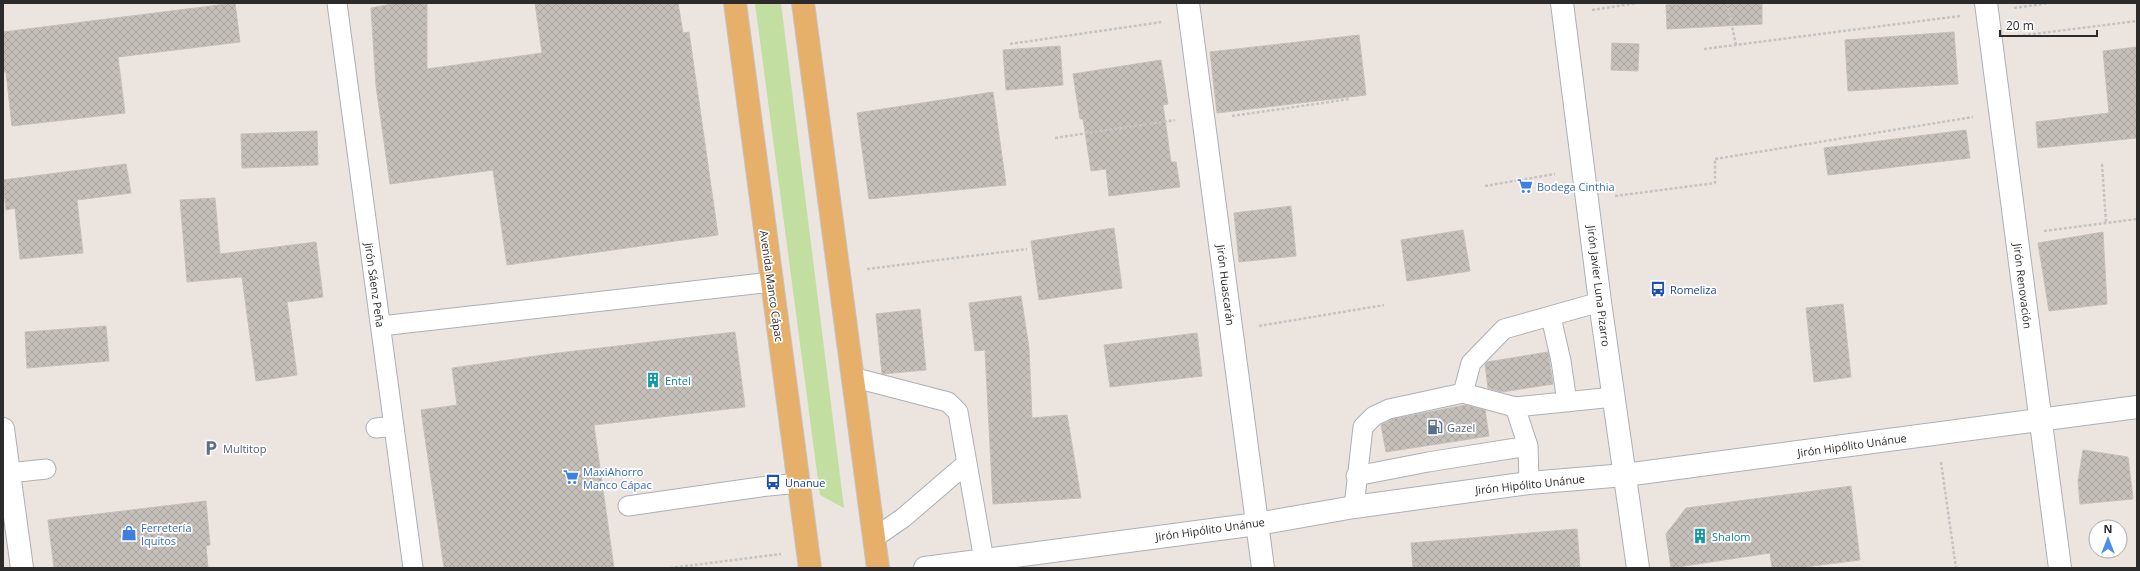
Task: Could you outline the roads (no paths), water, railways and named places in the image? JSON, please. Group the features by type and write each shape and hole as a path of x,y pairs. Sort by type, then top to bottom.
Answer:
{"main road":[{"name":"Avenida Manco Cápac","path":"735,3 809,559"},
{"path":"803,3 878,568"}],"street":[{"name":"Jirón Renovación","path":"1987,8 2060,568"},
{"name":"Jirón Javier Luna Pizarro","path":"1563,9 1600,302 1638,568"},
{"name":"Jirón Huascarán","path":"1189,11 1263,568"},
{"name":"Jirón Hipólito Unánue","path":"925,568 1257,524 1354,507 1529,483 1625,475 2137,407"},
{"path":"3,429 22,568"}],"lane":[{"name":"Jirón Sáenz Peña","path":"338,3 381,326 385,427 413,568"},
{"path":"381,326 772,282"},
{"path":"1463,394 1471,363 1504,329 1600,302"},
{"path":"1551,317 1561,361 1567,402"},
{"path":"852,377 948,402 958,412 984,560"},
{"path":"1354,507 1356,476 1363,427 1374,416 1389,408 1463,394 1515,408 1614,397"},
{"path":"1515,408 1528,446 1529,483"},
{"path":"1356,476 1428,462 1528,446"},
{"path":"874,538 903,518 967,463"},
{"path":"9,473 46,469"},
{"path":"628,506 760,486 799,483"}],"place":[{"name":"Bodega Cinthia","path":"1525,186"},
{"name":"Romeliza","path":"1658,289"},
{"name":"Entel","path":"653,380"},
{"name":"Gazel","path":"1435,427"},
{"name":"Multitop","path":"211,448"},
{"name":"MaxiAhorro Manco Cápac","path":"571,477"},
{"name":"Unanue","path":"773,482"},
{"name":"Ferretería Iquitos","path":"129,533"},
{"name":"Shalom","path":"1700,536"}]}
